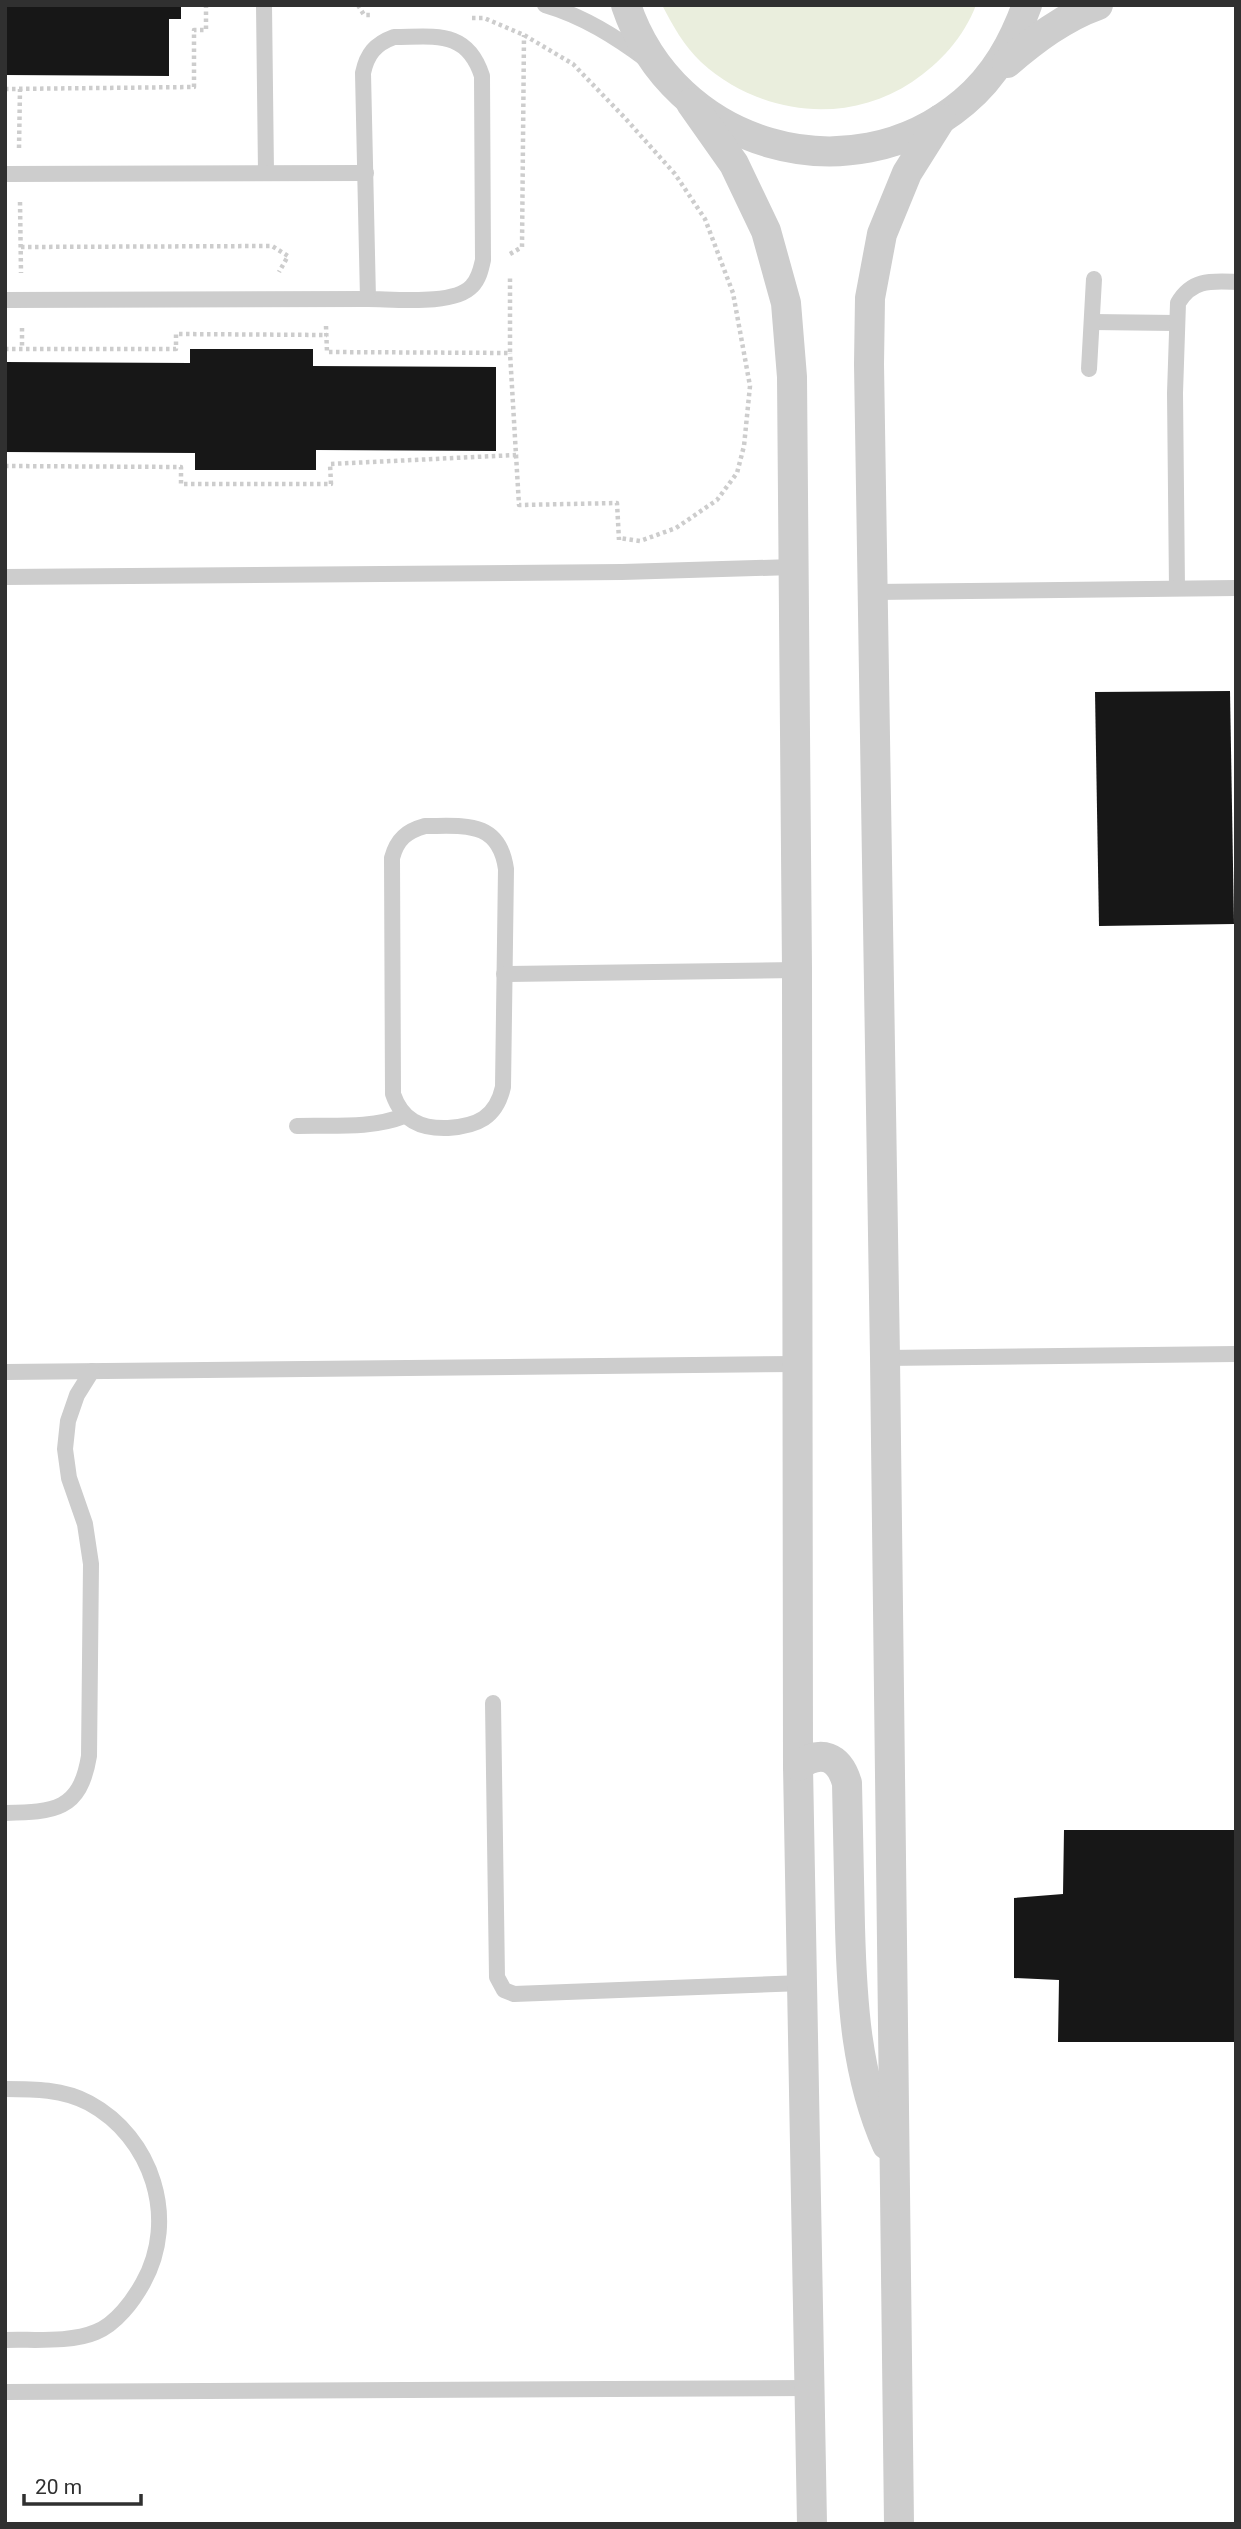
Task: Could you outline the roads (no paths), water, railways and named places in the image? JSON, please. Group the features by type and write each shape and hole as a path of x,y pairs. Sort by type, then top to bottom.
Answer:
{"street":[{"path":"625,5 633,27 656,66 691,103 734,164 766,231 786,303 792,377 799,1766 812,2524"},
{"path":"985,81 1013,41 1027,5"},
{"path":"691,103 736,132 787,148 841,151 893,141 941,119 1033,41 1098,5"},
{"path":"899,2524 870,298 882,234 907,173 941,119"},
{"path":"799,1766 809,1758 822,1756 835,1760 843,1770 847,1783 852,1998 856,2038 874,2118 894,2162"}],"lane":[{"path":"264,5 266,173"},
{"path":"545,5 610,34 656,66"},
{"path":"13,300 368,299 446,298 460,295 480,274 483,260 481,76 470,51 453,40 394,37 382,41 366,61 363,74 368,299"},
{"path":"12,174 366,173"},
{"path":"1089,369 1094,279"},
{"path":"1177,588 1178,303 1191,287 1200,282 1236,282"},
{"path":"1092,322 1177,323"},
{"path":"5,578 622,572 793,567"},
{"path":"873,592 1236,588"},
{"path":"425,826 471,826 482,830 499,846 506,869 504,974 503,1087 497,1106 479,1123 466,1127 424,1127 404,1116 393,1094 391,883 392,858 396,846 414,829 425,826"},
{"path":"504,974 797,970"},
{"path":"297,1126 367,1124 404,1116"},
{"path":"885,1358 1236,1354"},
{"path":"5,1372 798,1364"},
{"path":"5,1813 53,1810 72,1798 85,1779 89,1756 91,1564 85,1524 69,1478 65,1449 68,1421 77,1395 92,1371"},
{"path":"493,1703 497,1976 504,1990 514,1994 803,1983"},
{"path":"5,2089 40,2089 64,2093 87,2102 109,2116 127,2133 147,2164 159,2200 160,2224 148,2275 135,2297 117,2316 96,2332 70,2337 5,2340"},
{"path":"5,2392 810,2388"}]}
